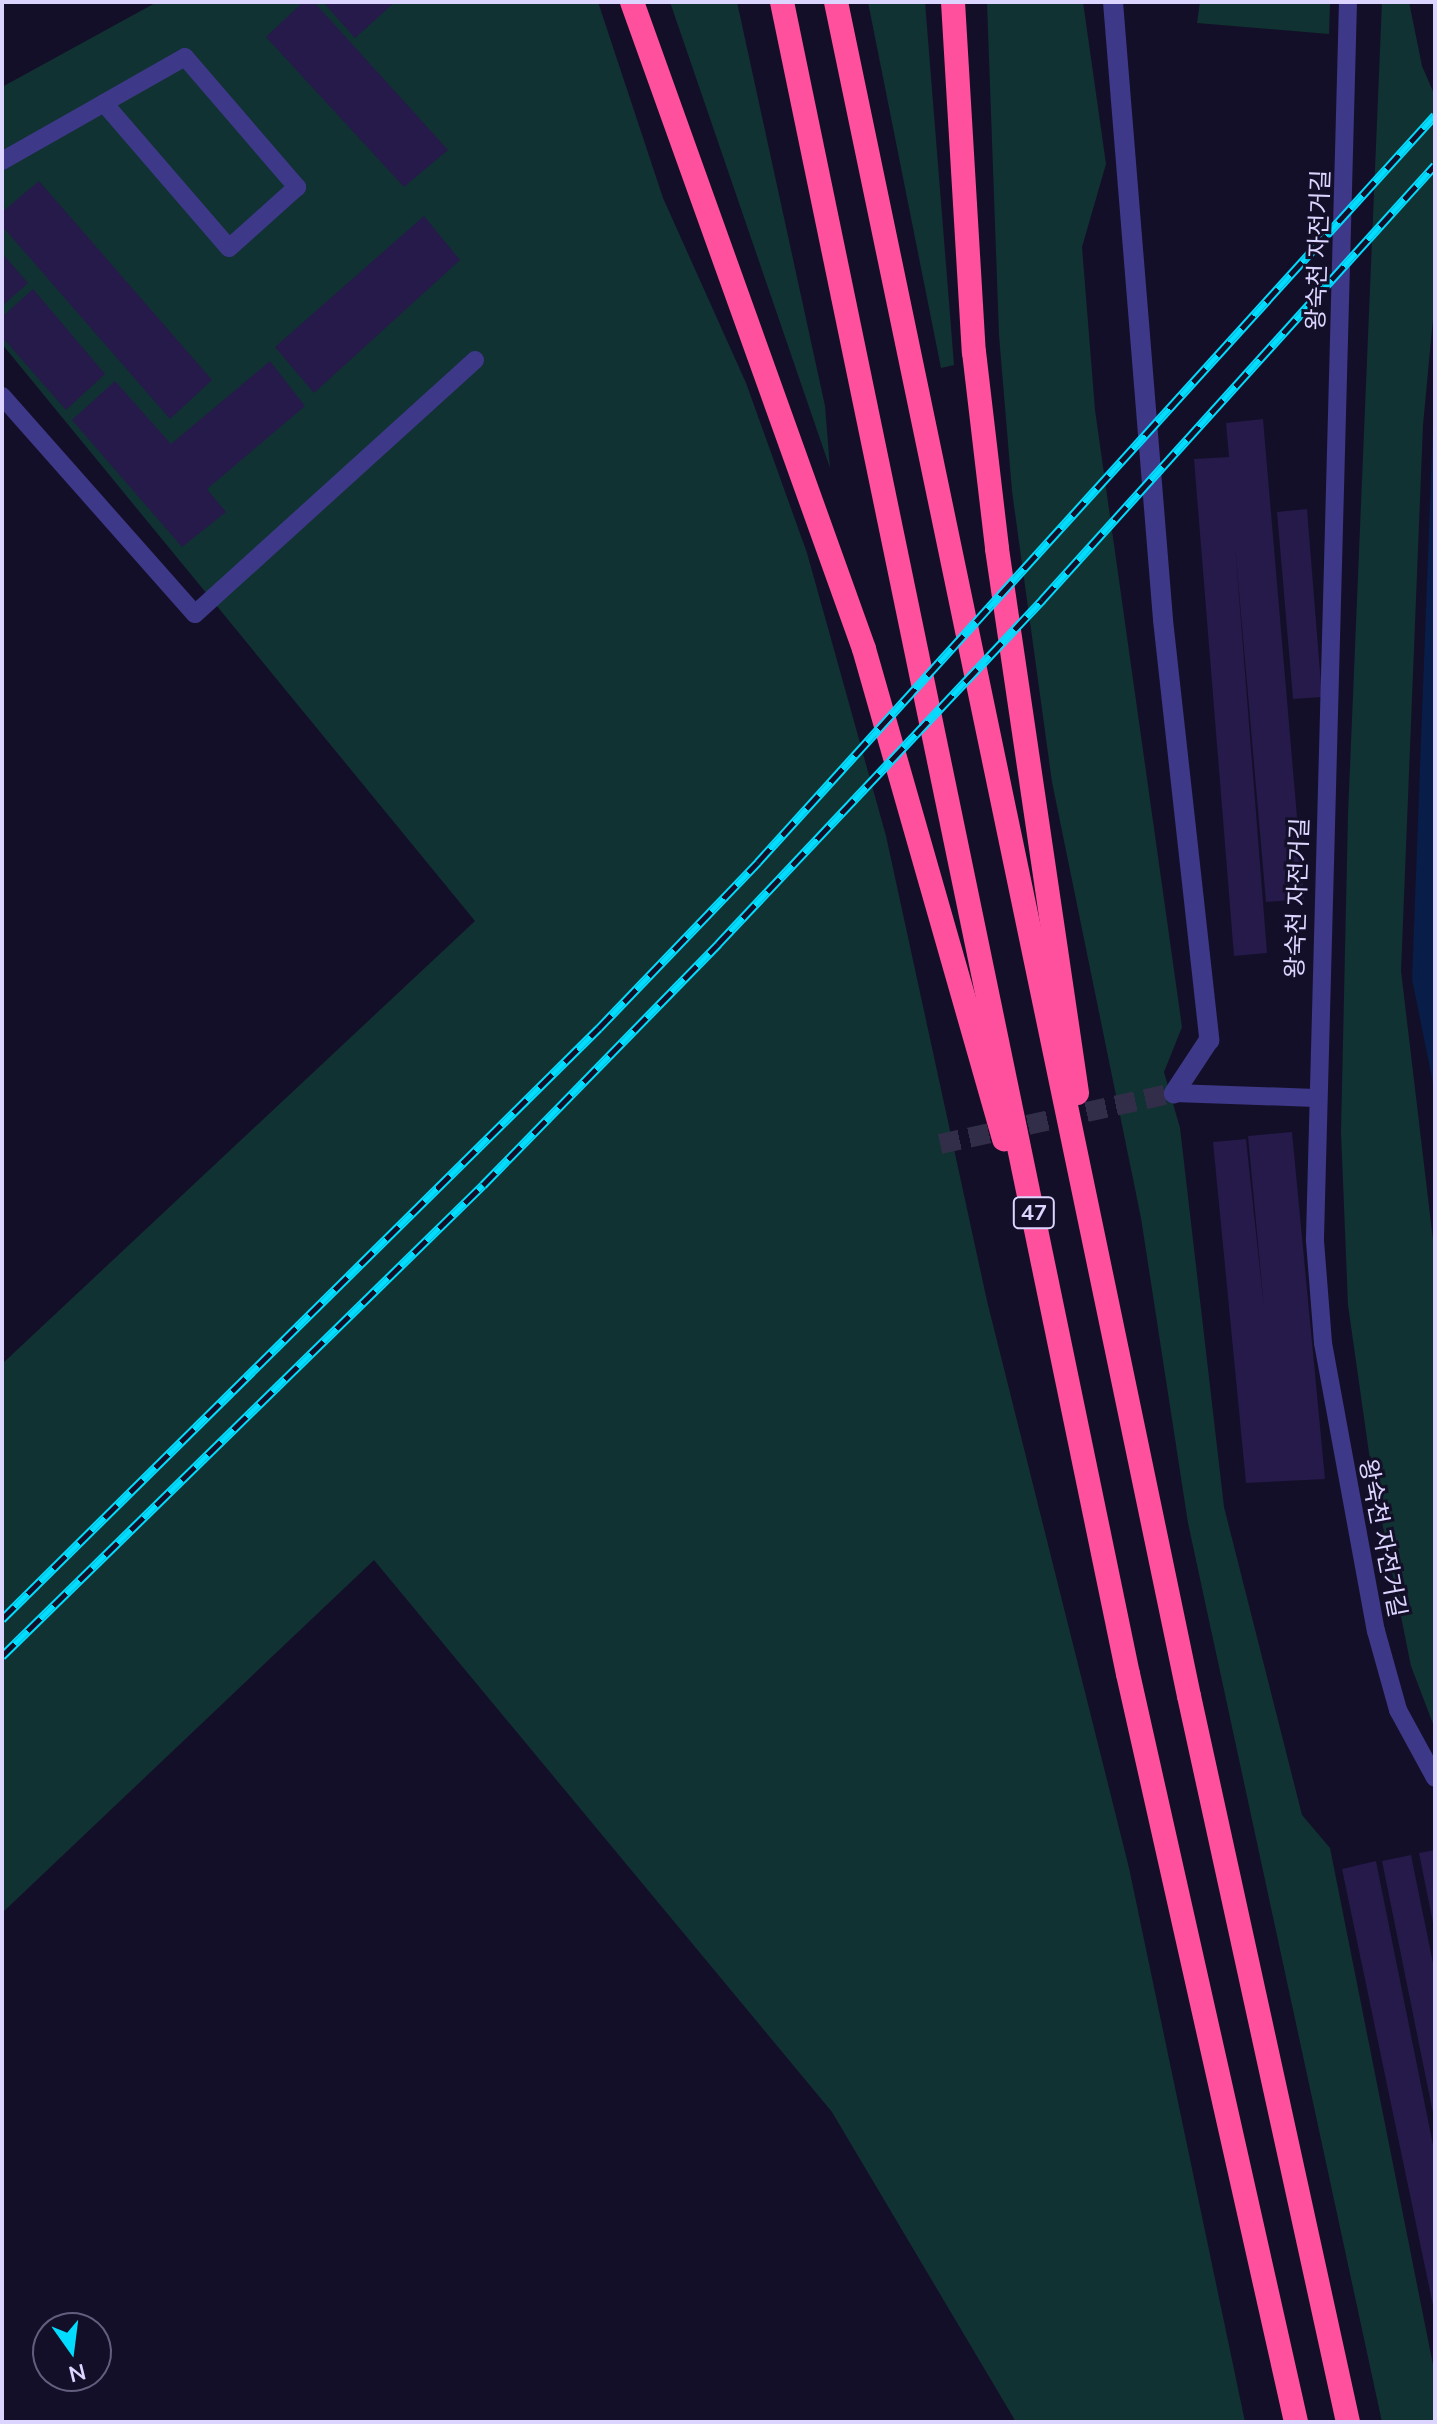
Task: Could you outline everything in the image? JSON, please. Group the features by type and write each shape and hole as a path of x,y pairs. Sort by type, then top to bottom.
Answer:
{"highway":[{"path":"632,2 864,649 1063,1345"},
{"path":"645,2 658,68"},
{"name":"47","path":"782,2 1063,1345 1128,1674 1296,2422"},
{"name":"47","path":"836,2 1112,1333 1348,2422"},
{"path":"953,2 974,352 997,549 1112,1333"}],"street":[{"path":"1113,2 1163,620 1209,1040 1174,1093"}],"lane":[{"name":"왕숙천 자전거길","path":"1348,2 1315,1098 1318,1287 1347,1487 1398,1710 1435,1778"},
{"path":"2,161 104,103 185,57 297,187 229,248 104,103"},
{"path":"2,396 195,614 475,360"},
{"path":"1174,1093 1315,1098"}],"green space":[{"path":"157,2 598,2 663,198 746,383 807,553 886,836 987,1301 1129,1868 1245,2422 1016,2422 832,2112 374,1560 2,1913 2,1364 475,921 2,344 2,87"},
{"path":"670,2 737,2 825,406 830,468"},
{"path":"868,2 925,2 954,365 941,368"},
{"path":"987,2 1083,2 1106,164 1082,247 1095,410 1182,1027 1164,1072 1180,1128 1224,1507 1302,1815 1330,1848 1435,2375 1435,2422 1382,2422 1188,1523 1141,1218 1052,782 1012,491 999,335"},
{"path":"1200,2 1330,2 1329,34 1197,23"},
{"path":"1382,2 1409,2 1422,66 1435,96 1435,297 1423,425 1401,971 1435,1257 1435,1729 1411,1666 1371,1467 1348,1305 1341,1132 1348,815"}],"water":[{"path":"1435,370 1435,1093 1412,979"}],"building":[{"path":"303,2 314,2 448,150 404,187 266,37"},
{"path":"323,2 395,2 355,38"},
{"path":"39,181 212,380 170,419 2,226 2,212"},
{"path":"424,216 460,260 314,393 275,347"},
{"path":"2,253 28,283 2,306"},
{"path":"33,289 105,374 66,410 2,337 2,317"},
{"path":"270,361 305,406 207,489 226,512 182,547 72,420 115,381 171,444"},
{"path":"1263,419 1304,899 1266,902 1235,545 1267,953 1234,956 1194,459 1229,457 1226,423"},
{"path":"1307,509 1322,697 1293,699 1277,512"},
{"path":"1292,1132 1325,1479 1246,1483 1213,1142 1246,1139 1264,1308 1248,1136"},
{"path":"1435,1850 1435,1928 1434,1928 1419,1853"},
{"path":"1411,1855 1435,1973 1434,2118 1382,1861"},
{"path":"1376,1861 1435,2155 1435,2315 1342,1869"}],"tunnel":[{"path":"940,1144 1174,1093"}],"railway":[{"path":"2,1619 599,1028 758,862 1435,115"},
{"path":"2,1656 483,1185 718,944 1042,600 1435,165"}]}
